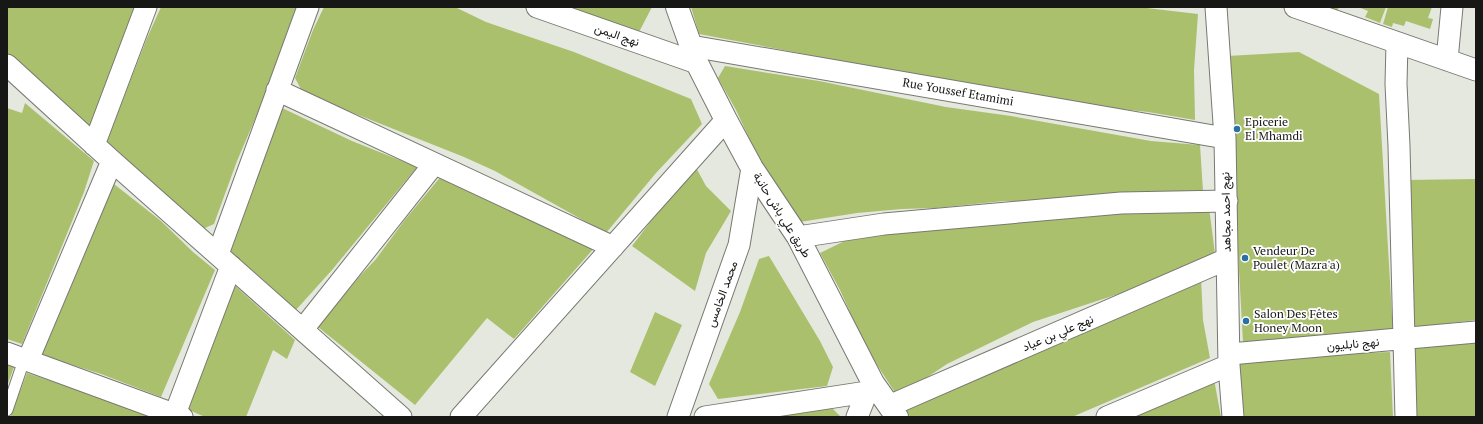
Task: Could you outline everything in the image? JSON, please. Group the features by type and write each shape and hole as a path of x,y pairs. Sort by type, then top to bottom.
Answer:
{"street":[{"path":"94,145 146,7"},
{"path":"112,161 20,358 168,414 225,260 277,90 308,7"},
{"name":"نهج اليمن","path":"537,7 694,55"},
{"name":"طريق علي باش حانبة","path":"677,7 694,55 726,120 752,168 798,237 870,387 893,411"},
{"name":"نهج احمد مجاهد","path":"1216,7 1225,138 1227,259 1233,417"},
{"path":"1295,7 1476,70"},
{"path":"1446,60 1452,7"},
{"path":"1397,43 1396,84 1406,417"},
{"name":"Rue Youssef Etamimi","path":"694,55 1225,138"},
{"path":"7,65 94,145 401,417"},
{"path":"277,90 613,247"},
{"path":"461,417 726,120"},
{"path":"303,329 434,164"},
{"name":"محمد الخامس","path":"678,417 739,245 752,168"},
{"path":"798,237 884,224 1121,203 1227,201"},
{"name":"نهج علي بن عياد","path":"893,411 1227,259"},
{"name":"نهج نابليون","path":"1107,417 1230,359 1476,332"},
{"path":"705,417 870,387"},
{"path":"857,417 870,387"}],"lane":[{"path":"7,410 20,358"}],"building":[{"path":"7,7 135,7 90,126 83,129 7,54"},
{"path":"161,7 296,7 258,112 237,161 214,224 203,229 106,143 147,38"},
{"path":"324,7 455,7 486,22 574,52 691,99 702,124 656,173 606,233 495,171 464,157 303,93 295,78 313,30"},
{"path":"569,7 652,7 638,34"},
{"path":"691,7 1138,7 1198,14 1194,70 1195,120 1148,112 1077,104 1018,91 873,67 699,34"},
{"path":"1328,7 1339,7 1337,11"},
{"path":"1358,7 1386,7 1380,23 1365,17 1368,11"},
{"path":"1388,7 1432,7 1428,18 1433,19 1430,29 1406,21 1404,26 1393,23 1392,27 1383,24"},
{"path":"1299,52 1379,94 1393,333 1243,342 1227,56"},
{"path":"725,66 819,81 946,107 1011,116 1151,141 1200,145 1203,191 1045,201 1004,201 936,208 857,213 800,222 763,168 736,110 718,78"},
{"path":"25,103 94,161 84,192 22,344 7,339 7,108 22,113"},
{"path":"280,107 352,141 417,167 332,270 295,311 270,287 227,254"},
{"path":"693,162 706,186 731,211 706,253 695,291 632,246 654,217 672,187"},
{"path":"442,175 596,246 514,339 487,318 415,405 318,327 359,277 376,259 404,221"},
{"path":"1476,179 1476,320 1409,328 1405,180"},
{"path":"114,184 161,221 193,252 215,270 161,397 101,374 38,354 44,338 49,339"},
{"path":"1209,207 1215,254 1155,282 1033,322 947,364 923,380 896,394 866,348 840,290 820,253 865,231"},
{"path":"769,256 820,341 833,367 827,386 718,399 709,384 740,312 759,259"},
{"path":"1201,277 1203,320 1210,358 1072,417 908,417 901,406 1017,355 1020,361"},
{"path":"233,284 295,340 287,359 273,350 246,417 205,417 189,410 187,400"},
{"path":"655,312 682,325 655,386 630,372"},
{"path":"1476,340 1476,417 1410,417 1408,342"},
{"path":"1390,352 1393,417 1241,417 1239,358"},
{"path":"7,364 14,367 7,386"},
{"path":"27,373 147,413 145,417 10,417"},
{"path":"1214,379 1221,417 1135,417 1134,414"},
{"path":"829,405 841,417 770,417"}],"place":[{"name":"Epicerie El Mhamdi","path":"1237,129"},
{"name":"Vendeur De Poulet (Mazra'a)","path":"1245,258"},
{"name":"Salon Des Fêtes Honey Moon","path":"1246,321"}]}
